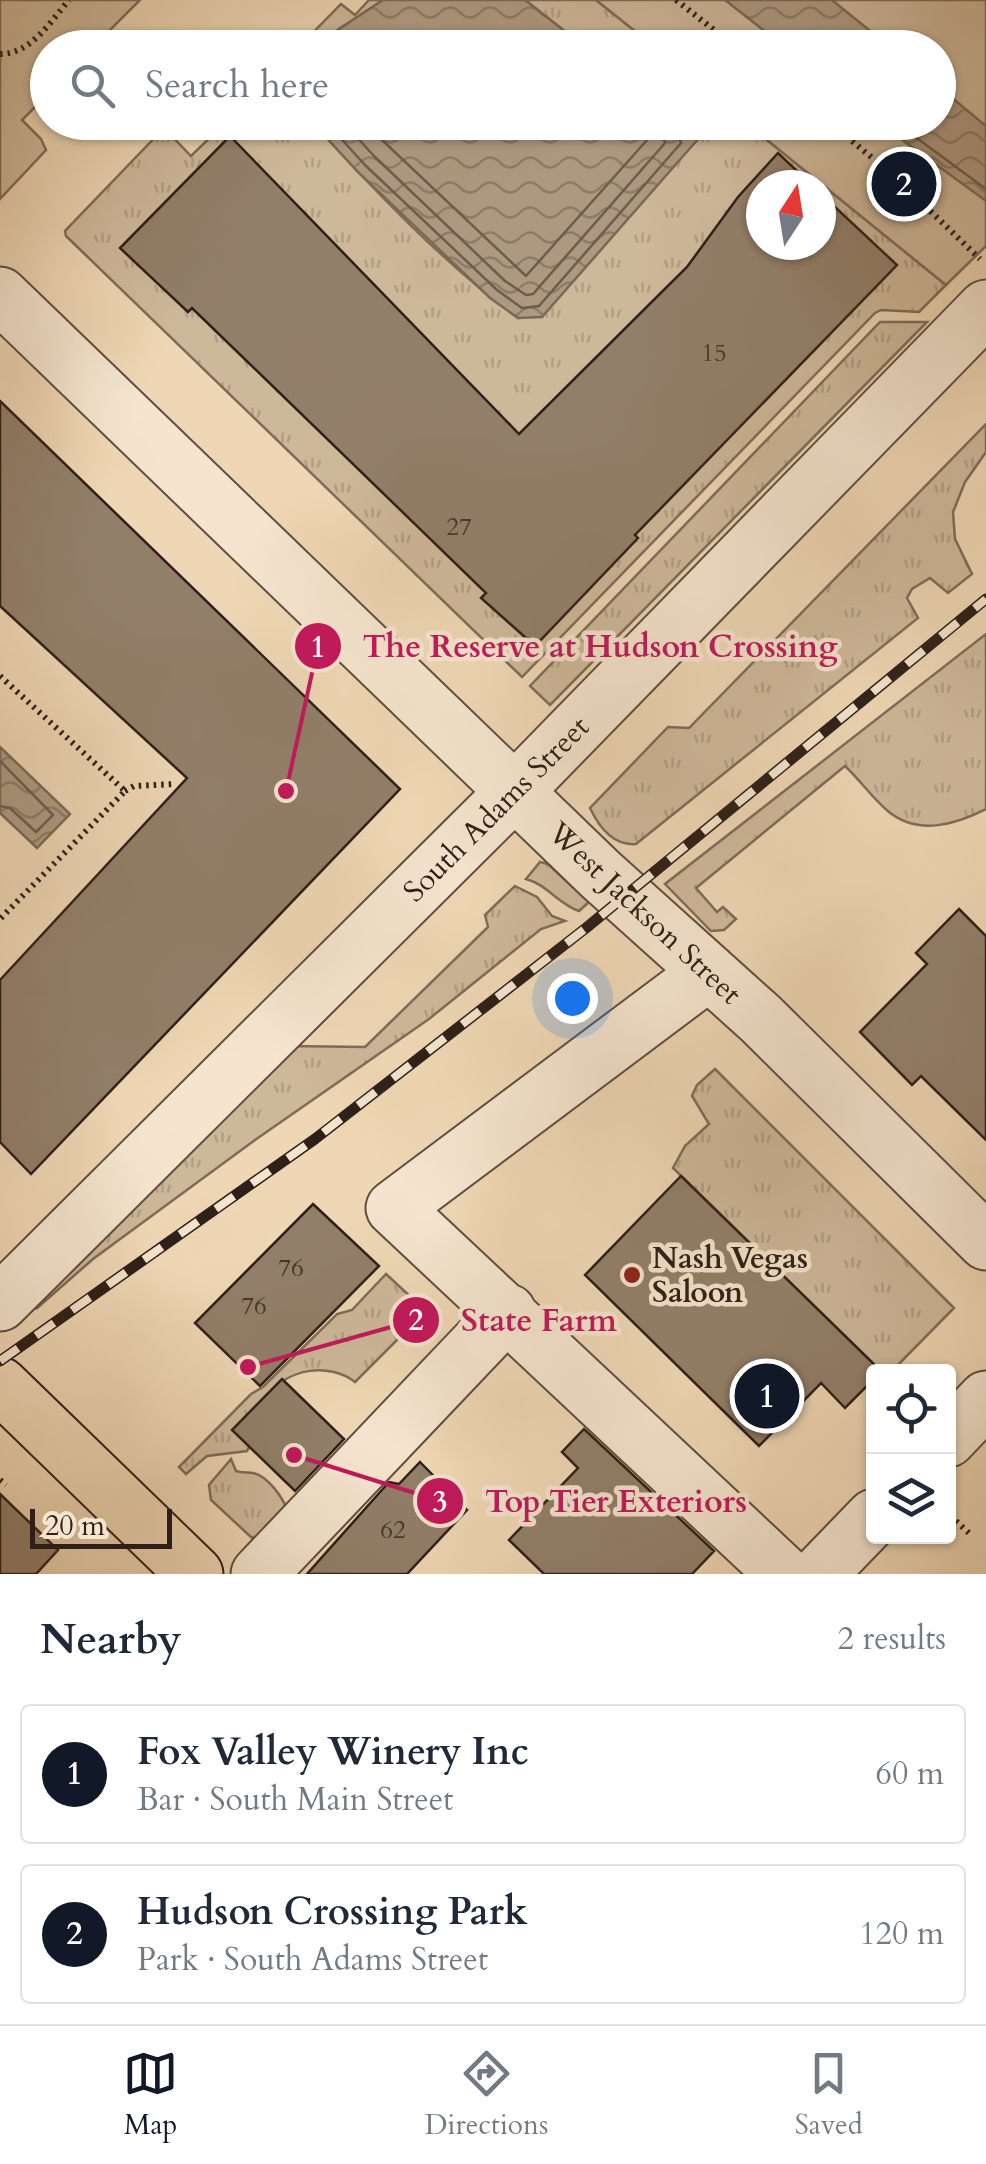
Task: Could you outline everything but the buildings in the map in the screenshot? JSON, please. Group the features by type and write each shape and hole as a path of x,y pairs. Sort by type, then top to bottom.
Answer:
{"main road":[{"path":"3,1393 195,1574"}],"street":[{"name":"West Jackson Street","path":"0,295 986,1242"},
{"name":"South Adams Street","path":"0,1303 515,791 986,308"},
{"path":"709,972 394,1208 784,1574"},
{"path":"259,1574 508,1312"},
{"path":"956,1431 986,1400"},
{"path":"819,1574 866,1525"}],"path":[{"path":"43,30 69,0"},
{"path":"676,0 714,30"},
{"path":"0,54 14,54 30,42"},
{"path":"851,140 986,264"},
{"path":"0,676 125,791"},
{"path":"0,919 125,791 134,786 174,784"},
{"path":"956,1521 970,1534"}],"green space":[{"path":"0,0 140,0 110,30 30,30 30,112 22,120 30,128 30,140 41,140 46,150 0,199"},
{"path":"369,0 383,0 338,30 316,30 341,4 355,15"},
{"path":"525,0 596,0 634,30 563,30"},
{"path":"596,0 986,0 986,246 946,285 836,196 836,170 804,170 767,140 956,140 956,30 634,30"},
{"path":"152,140 176,140 191,156 207,140 329,140 437,250 518,318 697,140 767,140 804,170 746,170 746,260 836,260 836,196 946,285 919,312 875,313 522,677 66,236 65,231"},
{"path":"880,322 927,322 550,705 530,686"},
{"path":"986,424 986,452 965,482 953,512 955,539 972,574 948,593 930,578 912,589 907,598 918,618 636,844 620,842 608,834 590,808 668,727 689,728"},
{"path":"986,634 986,809 950,823 913,824 889,812 845,766 696,888 717,912 723,907 736,919 724,930 711,931 665,884"},
{"path":"540,862 548,864 589,902 579,911 526,879"},
{"path":"515,886 537,897 552,916 565,921 541,929 429,1019 93,1259 36,1309 46,1287 290,1046 365,1047 488,927 485,915"},
{"path":"715,1069 954,1308 899,1364 874,1364 673,1168 685,1146 709,1124 692,1096 697,1085"},
{"path":"386,1274 426,1311 355,1382 321,1370 297,1374 268,1397 247,1451 207,1456 186,1474 179,1467 251,1394 263,1387 337,1314 352,1310"},
{"path":"231,1459 236,1471 259,1475 269,1483 287,1509 263,1534 252,1538 211,1500 209,1485"}],"water":[{"path":"383,0 525,0 563,30 338,30"},
{"path":"725,0 832,0 869,30 763,30"},
{"path":"956,101 986,126 986,201 902,140 956,140"},
{"path":"329,140 697,140 542,317 518,318 490,298"},
{"path":"0,747 70,814 37,848 0,813"}],"railway":[{"path":"0,1361 315,1139 586,928 986,599"}],"place":[{"name":"Hudson Crossing Park","path":"904,184"},
{"name":"The Reserve at Hudson Crossing","path":"286,791"},
{"name":"Nash Vegas Saloon","path":"632,1275"},
{"name":"State Farm","path":"248,1367"},
{"name":"Fox Valley Winery Inc","path":"767,1396"},
{"name":"Top Tier Exteriors","path":"294,1455"}]}
